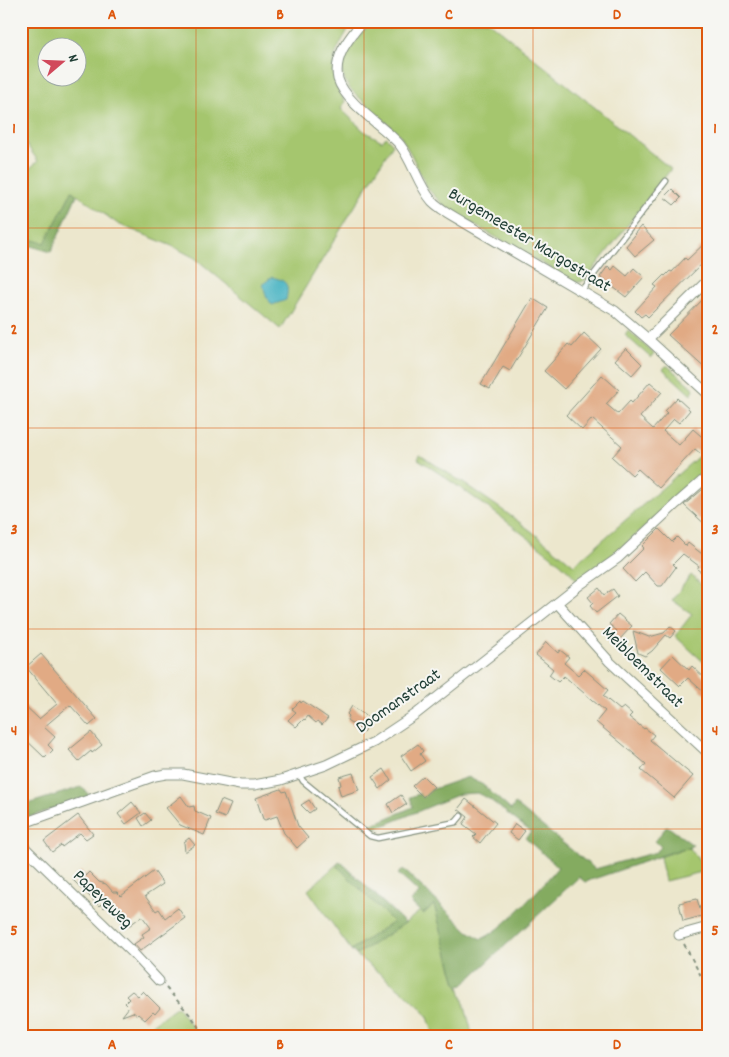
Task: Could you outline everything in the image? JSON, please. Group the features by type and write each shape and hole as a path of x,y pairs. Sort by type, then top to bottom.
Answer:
{"street":[{"name":"Burgemeester Margostraat","path":"363,21 340,54 338,78 352,101 399,144 433,202 443,210 615,311 708,394"},
{"path":"648,339 708,280"},
{"name":"Doomanstraat","path":"21,824 155,776 183,774 240,785 254,785 281,780 326,765 374,742 416,714 581,584 618,558 708,476"},
{"name":"Meibloemstraat","path":"557,603 610,662 708,753"},
{"name":"Papeyeweg","path":"21,844 133,953 159,981"},
{"path":"679,935 708,927"}],"lane":[{"path":"581,290 666,181"},
{"path":"299,774 303,781 370,836 378,838 456,822 461,816"}],"path":[{"path":"679,935 708,989"},
{"path":"159,981 192,1017 204,1036"}],"green space":[{"path":"21,21 353,21 341,42 334,60 334,79 345,101 341,109 364,131 382,141 386,137 393,144 280,329 195,258 172,246 118,224 72,191 45,244 21,237 21,166 24,163 30,168 38,161 21,137"},
{"path":"371,21 488,21 671,169 586,279 581,282 575,282 448,210 428,189 400,135 350,89 343,75 342,70 345,58"},
{"path":"72,191 77,195 51,252 21,243 21,237 45,243"},
{"path":"628,330 654,354 651,358 625,335"},
{"path":"666,366 693,388 694,390 691,395 663,369"},
{"path":"708,448 708,471 618,551 578,581 561,564 515,528 418,459 420,455 480,494 537,535 574,565"},
{"path":"691,575 708,591 708,666 675,636 692,614 672,600"},
{"path":"468,777 483,785 511,810 515,804 595,869 656,852 661,847 655,841 667,826 693,845 690,848 681,849 585,882 579,877 463,985 459,986 456,983 434,905 423,914 410,902 419,893 398,874 403,869 468,931 481,939 499,928 510,918 558,867 525,838 531,832 489,799 477,793 460,794 373,830 369,826 413,807 410,797"},
{"path":"81,787 89,796 21,820 21,806"},
{"path":"690,848 706,871 665,881 660,857"},
{"path":"340,861 405,923 356,955 351,950 393,922 336,865"},
{"path":"336,865 393,922 351,950 308,890"},
{"path":"434,905 472,1036 434,1036 428,1017 422,1009 356,955 420,911 423,914"},
{"path":"177,1006 199,1036 137,1036"}],"water":[{"path":"272,277 284,282 287,291 286,300 272,305 266,296 263,284"}],"building":[{"path":"672,189 681,198 674,205 664,197"},
{"path":"641,226 654,240 635,256 626,246"},
{"path":"708,240 708,258 648,317 645,314 641,317 635,311 657,287 654,285 664,275 670,271 672,272 685,258 687,260"},
{"path":"608,266 612,270 615,266 627,276 634,268 644,277 626,297 600,277"},
{"path":"708,294 708,371 668,335"},
{"path":"532,298 548,308 510,371 503,367 490,389 481,384"},
{"path":"584,333 601,349 564,389 544,371 568,344 572,347"},
{"path":"626,348 642,364 632,375 615,360"},
{"path":"602,375 619,390 606,404 618,414 630,401 632,403 650,382 662,392 640,417 653,429 667,413 665,411 677,398 690,410 679,423 674,419 663,431 679,445 693,429 708,442 708,446 701,454 695,449 659,488 638,469 632,475 612,457 622,446 592,419 582,430 566,415"},
{"path":"708,485 708,527 684,505"},
{"path":"659,529 672,542 677,537 686,546 688,543 706,557 708,555 708,577 697,569 699,566 683,554 673,564 676,567 662,586 658,586 645,572 635,582 623,569 644,548 642,546"},
{"path":"599,588 604,595 613,589 618,596 596,613 590,606 593,603 588,597"},
{"path":"618,614 632,626 619,640 613,635 617,631 609,624"},
{"path":"670,626 676,631 670,638 666,635 645,656 638,653 633,631 649,637 664,633"},
{"path":"546,642 558,653 560,650 569,657 564,663 578,675 584,669 608,690 603,696 620,710 624,707 632,714 629,717 654,735 650,740 693,776 674,798 641,770 646,764 596,722 605,711 564,676 558,682 549,675 553,669 536,655"},
{"path":"41,654 97,719 89,726 70,705 44,727 55,737 48,745 53,750 45,758 21,735 21,702 39,719 57,704 26,667"},
{"path":"673,655 689,670 692,666 708,681 708,696 688,678 680,686 661,668"},
{"path":"300,701 301,703 303,701 328,718 322,725 317,721 316,723 308,716 296,727 288,720 296,712 292,709"},
{"path":"352,706 372,720 363,732 347,720 349,716 347,714"},
{"path":"91,732 102,745 79,761 69,750"},
{"path":"418,744 423,751 420,754 425,761 411,771 401,756"},
{"path":"384,769 391,780 380,789 372,777"},
{"path":"353,773 359,790 341,796 338,786 341,785 339,777"},
{"path":"423,776 434,787 423,797 412,786"},
{"path":"281,789 283,792 286,791 298,826 308,838 297,848 284,833 277,816 263,819 256,798"},
{"path":"401,795 407,804 393,813 388,804"},
{"path":"181,796 189,807 194,806 195,811 211,818 204,835 180,825 166,808"},
{"path":"466,799 496,823 480,843 473,837 476,834 463,824 468,817 458,809"},
{"path":"221,800 231,804 225,818 215,814"},
{"path":"309,800 315,809 309,813 301,805"},
{"path":"132,802 141,813 126,824 118,814"},
{"path":"145,813 151,820 143,826 138,818"},
{"path":"78,815 93,834 86,839 80,833 52,852 44,841"},
{"path":"515,824 525,831 518,840 509,833"},
{"path":"189,838 195,845 185,852 184,842"},
{"path":"81,871 85,876 89,872 99,882 106,884 113,892 117,892 121,896 154,871 163,884 145,896 156,911 159,909 165,918 178,908 185,918 140,951 134,944 144,937 142,934 151,928 142,916 126,928 109,904 104,908 101,904 99,906 73,880"},
{"path":"697,899 702,916 683,921 679,903"},
{"path":"132,991 138,996 143,991 160,1008 155,1014 153,1012 145,1020 133,1012 122,1016 129,1007 125,1003 129,999 126,996"}]}
